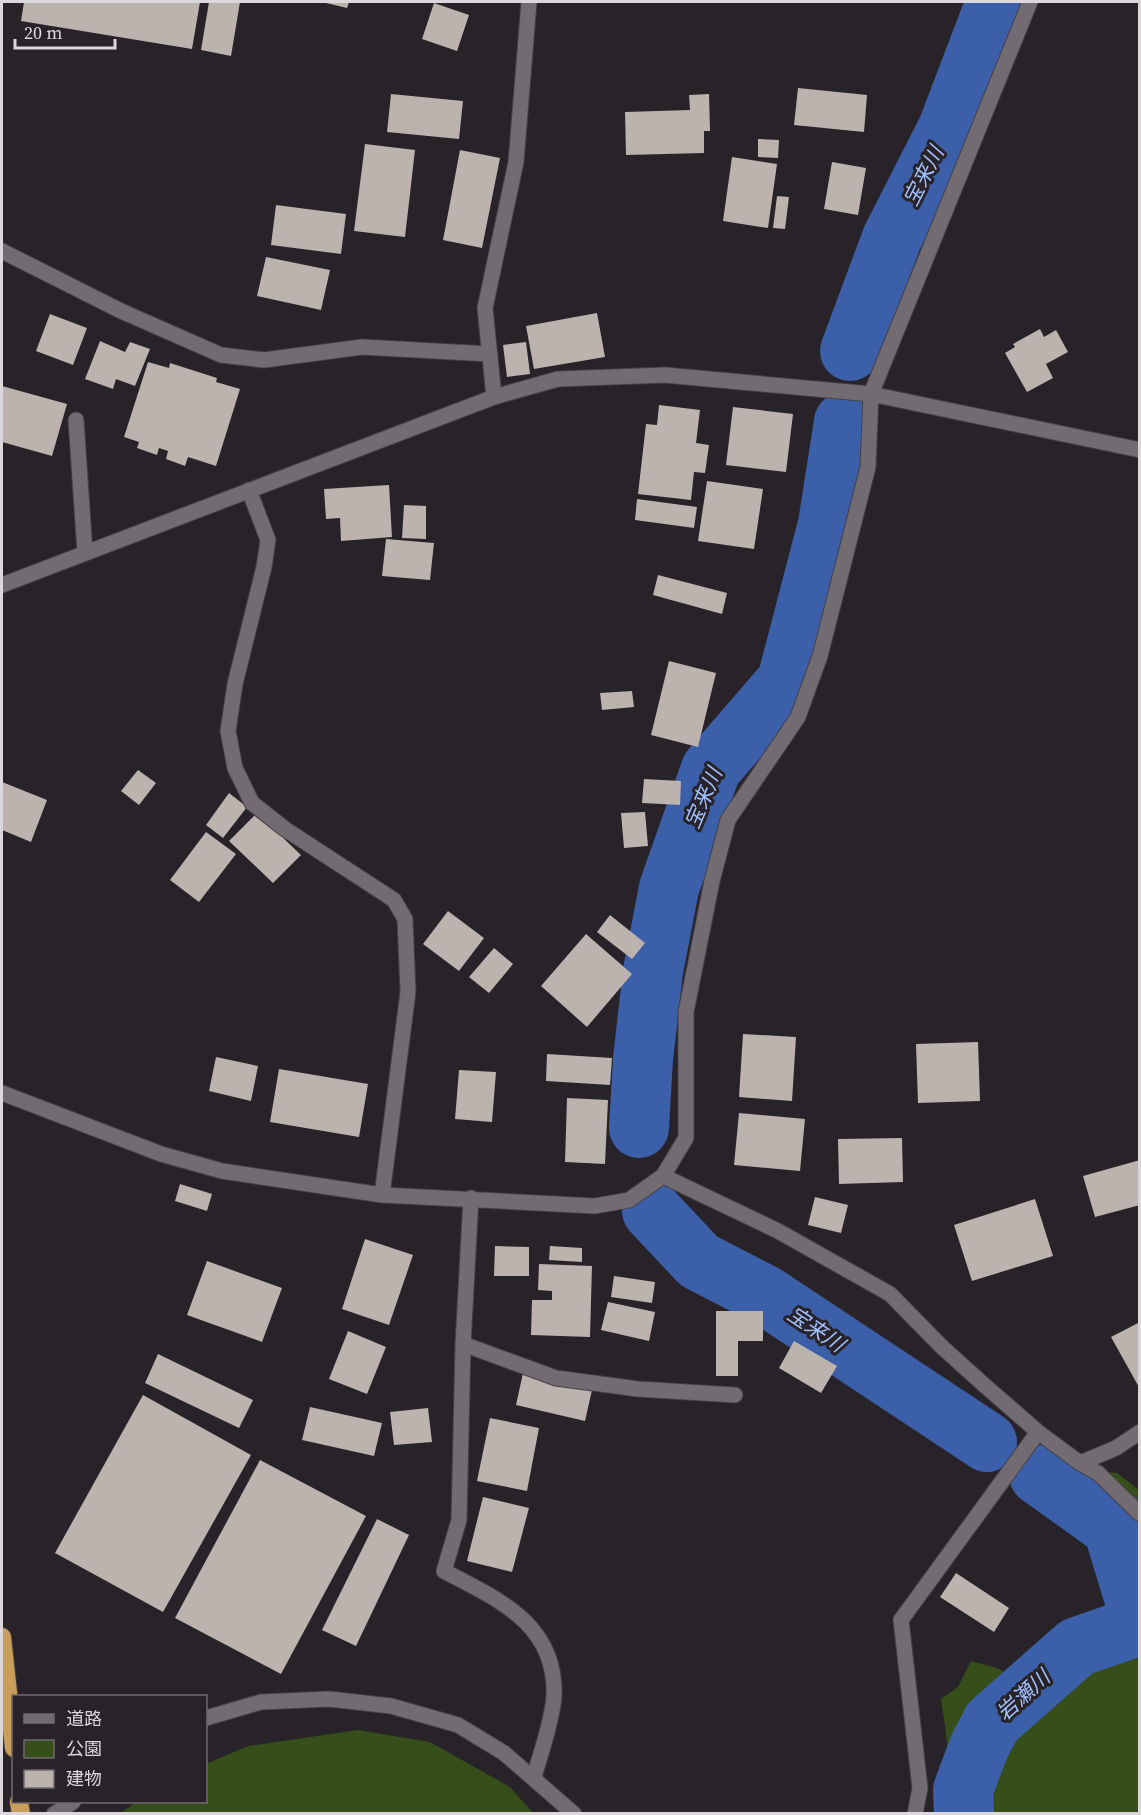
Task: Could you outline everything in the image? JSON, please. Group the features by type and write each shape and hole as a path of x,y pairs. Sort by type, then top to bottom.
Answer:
{"highway":[{"path":"2,1637 12,1730"}],"street":[{"path":"494,397 485,308 516,162 529,2"},
{"path":"2,1093 161,1154 222,1171 382,1195 595,1206 629,1200 663,1176 686,1138 686,1012 712,881 728,820 798,717 820,656 868,467 871,394 1030,2"},
{"path":"2,251 121,311 221,355 264,360 362,347 490,354"},
{"path":"2,585 494,397 558,379 665,375 871,394 1140,450"},
{"path":"76,420 85,553"},
{"path":"249,490 268,540 264,567 235,684 228,730 235,768 252,803 285,829 394,900 405,919 408,992 382,1195"},
{"path":"663,1176 778,1231 890,1294 941,1346 1038,1432 1098,1473 1140,1514"},
{"path":"471,1198 463,1344 459,1520 444,1571 517,1612 541,1638 553,1673 554,1699 534,1777"},
{"path":"463,1344 556,1378 638,1389 735,1395"},
{"path":"915,1814 920,1788 901,1620 1038,1432"},
{"path":"1080,1462 1116,1448 1140,1432"},
{"path":"207,1718 261,1702 329,1699 391,1706 458,1725 504,1753 574,1814"},
{"path":"54,1814 71,1803"}],"green space":[{"path":"1078,1469 1117,1473 1139,1490 1139,1573 1134,1558 1099,1540 1064,1507 1047,1482"},
{"path":"1139,1628 1140,1805 1137,1813 941,1813 950,1781 941,1699 958,1687 971,1661 997,1668 1023,1681 1064,1651 1120,1639"},
{"path":"358,1730 430,1742 510,1787 533,1813 121,1813 135,1803 207,1803 207,1764 248,1746"}],"building":[{"path":"24,2 200,2 192,49 21,21"},
{"path":"209,2 240,2 231,56 201,50"},
{"path":"322,2 349,2 347,8"},
{"path":"434,3 469,15 457,51 422,39"},
{"path":"798,88 867,95 864,132 794,125"},
{"path":"391,94 463,101 459,139 387,132"},
{"path":"709,94 710,131 704,131 704,153 626,155 625,112 690,110 689,95"},
{"path":"758,139 779,140 778,158 758,157"},
{"path":"365,144 415,150 405,237 354,231"},
{"path":"460,150 500,158 482,248 443,240"},
{"path":"732,157 777,164 768,228 723,221"},
{"path":"832,162 866,168 858,215 824,209"},
{"path":"777,196 789,197 785,229 773,228"},
{"path":"276,205 346,214 341,254 271,245"},
{"path":"266,257 330,270 321,310 257,296"},
{"path":"597,313 605,357 534,369 526,326"},
{"path":"50,314 87,328 73,365 36,351"},
{"path":"1040,329 1044,337 1056,330 1068,352 1046,364 1053,378 1027,392 1005,353 1015,347 1013,344"},
{"path":"100,341 125,352 130,342 150,349 135,386 116,379 113,389 85,379"},
{"path":"526,342 530,374 507,377 503,345"},
{"path":"148,362 169,368 170,363 217,378 216,382 240,389 216,466 188,457 185,466 166,459 168,451 159,448 157,455 137,448 139,442 124,437"},
{"path":"2,386 67,404 52,456 2,442"},
{"path":"659,405 700,410 696,443 709,445 705,473 694,472 691,500 638,494 646,424 657,425"},
{"path":"733,407 793,414 786,472 726,465"},
{"path":"707,481 763,489 754,549 698,541"},
{"path":"389,485 392,537 341,541 340,518 326,519 324,489"},
{"path":"637,499 697,507 694,528 635,520"},
{"path":"404,505 426,506 426,539 402,538"},
{"path":"386,539 434,543 430,580 382,576"},
{"path":"658,575 727,593 722,614 653,595"},
{"path":"669,661 716,673 698,747 651,735"},
{"path":"632,691 634,707 602,710 600,693"},
{"path":"138,770 156,783 139,805 121,791"},
{"path":"644,779 681,781 680,805 642,803"},
{"path":"2,782 47,800 31,842 2,830"},
{"path":"229,793 247,807 223,838 206,825"},
{"path":"645,812 648,846 624,848 621,813"},
{"path":"257,813 301,855 273,883 229,841"},
{"path":"206,832 236,854 199,902 170,880"},
{"path":"448,911 484,938 459,971 423,944"},
{"path":"610,915 645,943 632,959 597,932"},
{"path":"586,934 632,974 587,1027 541,986"},
{"path":"494,948 513,964 489,993 469,977"},
{"path":"743,1034 796,1037 792,1101 739,1097"},
{"path":"978,1042 980,1101 918,1103 916,1044"},
{"path":"547,1054 612,1058 610,1085 546,1081"},
{"path":"216,1057 258,1066 251,1101 209,1091"},
{"path":"279,1069 368,1084 359,1137 270,1122"},
{"path":"459,1070 496,1072 492,1122 455,1119"},
{"path":"567,1098 608,1100 605,1164 565,1162"},
{"path":"739,1113 805,1119 800,1171 734,1165"},
{"path":"902,1138 903,1182 839,1184 838,1139"},
{"path":"1140,1160 1140,1205 1095,1217 1083,1176"},
{"path":"180,1184 212,1194 207,1211 175,1201"},
{"path":"815,1197 848,1205 841,1233 808,1225"},
{"path":"1035,1199 1053,1256 972,1281 954,1225"},
{"path":"365,1239 413,1255 389,1325 342,1309"},
{"path":"495,1246 529,1247 529,1276 494,1276"},
{"path":"550,1246 582,1248 582,1262 549,1260"},
{"path":"207,1261 282,1288 262,1342 187,1315"},
{"path":"539,1264 592,1266 590,1337 531,1335 532,1300 552,1300 552,1291 538,1290"},
{"path":"614,1276 655,1282 652,1303 611,1297"},
{"path":"608,1302 655,1312 649,1341 601,1330"},
{"path":"716,1311 763,1311 763,1341 738,1341 738,1376 716,1376"},
{"path":"1140,1322 1140,1389 1111,1337"},
{"path":"348,1331 386,1347 367,1394 329,1379"},
{"path":"794,1341 837,1366 821,1393 779,1368"},
{"path":"158,1354 253,1400 239,1428 145,1383"},
{"path":"523,1373 592,1390 585,1421 516,1405"},
{"path":"143,1395 251,1455 163,1612 55,1553"},
{"path":"310,1407 382,1423 374,1456 302,1440"},
{"path":"428,1408 432,1442 394,1445 390,1412"},
{"path":"490,1418 539,1428 527,1491 477,1481"},
{"path":"260,1460 366,1516 281,1674 175,1618"},
{"path":"483,1497 529,1508 512,1572 467,1561"},
{"path":"377,1519 409,1535 356,1646 322,1630"},
{"path":"956,1573 1009,1608 994,1632 940,1597"}],"waterway":[{"name":"宝来川","path":"850,351 892,238 948,128 996,2"},
{"name":"宝来川","path":"639,1128 643,1059 653,971 669,888 711,769 787,681 828,524 844,422"},
{"name":"宝来川","path":"652,1211 699,1261 765,1295 987,1442"},
{"name":"宝来川","path":"1039,1475 1113,1528 1140,1617"},
{"name":"岩瀬川","path":"964,1814 963,1790 979,1747 992,1722 1077,1647 1140,1625"}]}
